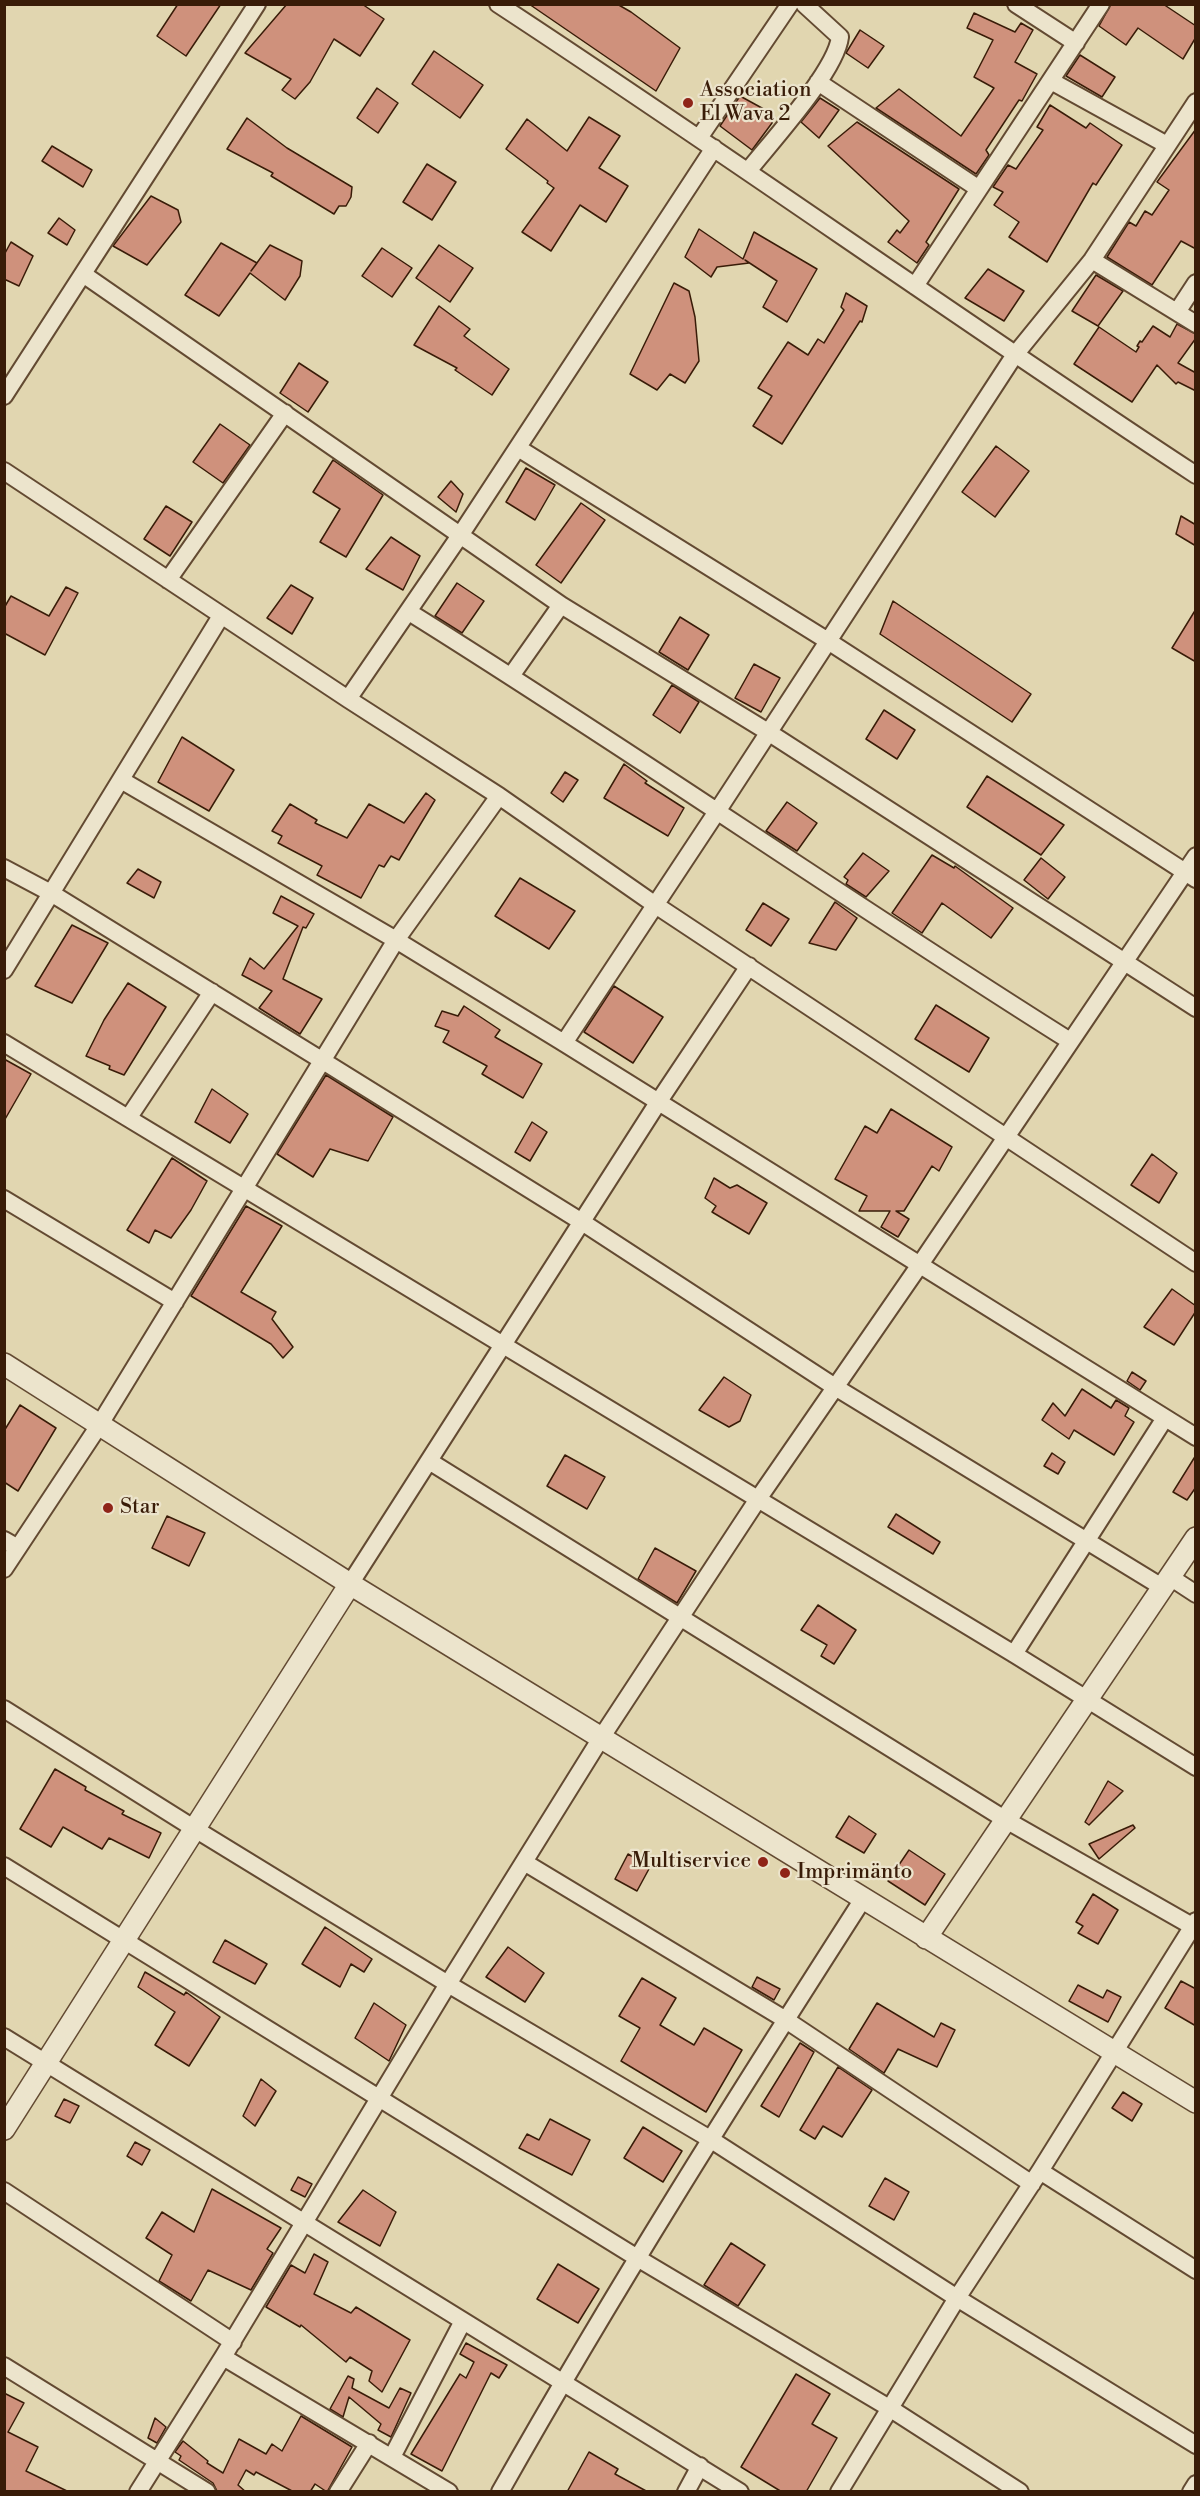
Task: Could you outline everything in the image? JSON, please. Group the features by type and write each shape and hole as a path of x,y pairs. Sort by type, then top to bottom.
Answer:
{"street":[{"path":"4,396 257,4"},
{"path":"498,4 748,171 1014,356 1196,475"},
{"path":"699,138 790,4"},
{"path":"748,171 818,82 830,63 840,37 804,4"},
{"path":"1016,4 1076,43"},
{"path":"915,286 1101,4"},
{"path":"1051,81 1167,145"},
{"path":"818,82 979,189"},
{"path":"564,1043 1014,356 1092,260 1196,102"},
{"path":"348,699 461,534 714,148"},
{"path":"1092,260 1196,324"},
{"path":"83,274 561,605 768,732 1196,1008"},
{"path":"1177,312 1196,283"},
{"path":"168,580 285,413"},
{"path":"518,448 828,640 1190,876"},
{"path":"4,471 221,616 499,796 654,904 1196,1263"},
{"path":"511,676 561,605"},
{"path":"409,612 718,810 949,965 1070,1041"},
{"path":"4,970 221,616"},
{"path":"121,780 396,940 659,1101 919,1266 1196,1437"},
{"path":"4,1569 11,1544 100,1424 396,940 499,796"},
{"path":"138,2492 306,2224 448,1984 601,1738 758,1499 919,1266 1123,962 1190,876 1196,856"},
{"path":"4,868 212,992 582,1222 836,1387 1087,1540 1166,1582 1196,1594"},
{"path":"4,2129 659,1101 749,966"},
{"path":"129,1117 212,992"},
{"path":"4,1043 1014,1654 1196,1767"},
{"path":"4,1199 175,1302"},
{"path":"4,1364 350,1584 1196,2102"},
{"path":"1014,1654 1165,1418"},
{"path":"429,1461 1006,1820 1194,1923 1036,2178 957,2298 839,2492"},
{"path":"926,1938 1196,1538"},
{"path":"4,1708 195,1829 448,1984 711,2139 957,2298 1196,2445"},
{"path":"524,1862 786,2020 1036,2178 1196,2270"},
{"path":"4,1866 639,2259 891,2409 1020,2492"},
{"path":"500,2492 562,2382 711,2139 863,1899"},
{"path":"4,2037 740,2492"},
{"path":"4,2191 233,2342"},
{"path":"392,2457 463,2321"},
{"path":"224,2357 449,2492"},
{"path":"4,2366 207,2492"},
{"path":"338,2492 369,2443"},
{"path":"686,2492 700,2466"},
{"path":"1191,2492 1196,2484"}],"building":[{"path":"178,4 221,4 186,56 157,36"},
{"path":"287,4 362,4 384,19 360,56 334,39 310,82 295,99 282,90 291,79 245,53"},
{"path":"529,4 617,4 680,48 656,91"},
{"path":"1111,4 1163,4 1196,26 1196,37 1183,59 1138,28 1126,45 1099,26"},
{"path":"974,13 1015,32 1021,23 1033,30 1015,62 1037,74 1022,101 1019,100 986,150 989,155 976,174 876,108 899,89 961,136 994,88 974,77 993,40 967,28"},
{"path":"860,30 884,46 868,68 846,53"},
{"path":"434,51 483,85 460,118 412,84"},
{"path":"1080,55 1115,77 1102,97 1066,76"},
{"path":"377,88 398,103 378,133 357,118"},
{"path":"740,96 771,113 772,123 752,150 720,126"},
{"path":"820,98 839,110 819,138 801,122"},
{"path":"1050,105 1086,128 1090,123 1122,145 1096,185 1093,183 1047,262 1009,237 1019,222 994,205 1003,192 993,187 1008,165 1016,169 1043,130 1037,127"},
{"path":"589,117 620,136 599,168 628,186 606,222 580,205 551,251 522,232 554,188 506,149 527,119 567,151"},
{"path":"247,118 287,148 352,187 351,197 346,206 339,206 334,214 271,176 273,173 227,149"},
{"path":"857,122 959,189 926,242 929,245 917,263 888,242 897,230 900,233 909,221 828,146"},
{"path":"1196,129 1196,249 1181,241 1152,285 1107,257 1129,222 1136,226 1145,211 1152,215 1169,190 1157,182"},
{"path":"52,146 92,170 83,187 42,161"},
{"path":"427,164 456,182 432,220 403,202"},
{"path":"151,196 178,210 181,222 147,265 113,246"},
{"path":"59,218 75,230 67,245 48,233"},
{"path":"699,229 743,259 754,232 817,269 787,322 763,307 777,281 745,260 749,263 717,267 711,277 685,257"},
{"path":"11,242 33,256 19,286 4,279 4,255"},
{"path":"221,243 257,263 270,245 302,261 300,276 285,300 250,273 219,316 185,295"},
{"path":"439,245 473,268 450,302 416,278"},
{"path":"382,248 412,268 392,297 362,276"},
{"path":"988,269 1024,291 1004,321 965,298"},
{"path":"1096,275 1123,291 1098,326 1072,311"},
{"path":"674,283 689,291 695,317 699,361 685,383 670,374 657,390 630,374"},
{"path":"846,293 867,306 862,322 860,321 782,444 753,426 772,396 758,388 788,342 808,355 818,339 824,343 844,310 841,307"},
{"path":"439,306 470,329 464,336 509,369 492,395 455,370 457,368 414,345"},
{"path":"1177,324 1196,334 1196,338 1178,363 1196,373 1196,391 1178,382 1176,384 1157,365 1132,402 1074,364 1099,327 1136,352 1140,341 1142,342 1153,326 1170,337"},
{"path":"299,363 328,382 308,412 280,393"},
{"path":"220,424 250,445 223,483 193,462"},
{"path":"996,446 1029,471 995,517 962,492"},
{"path":"333,460 383,495 346,557 320,542 340,509 313,492"},
{"path":"526,468 555,485 535,520 506,502"},
{"path":"451,481 463,494 456,512 438,497"},
{"path":"581,503 605,520 561,583 536,565"},
{"path":"166,506 192,522 170,556 144,539"},
{"path":"1181,516 1196,525 1196,546 1176,534"},
{"path":"391,537 420,556 403,590 366,569"},
{"path":"457,583 484,601 462,633 435,616"},
{"path":"291,585 313,598 292,634 267,618"},
{"path":"66,587 78,593 45,655 4,633 4,608 11,596 49,616"},
{"path":"893,601 1031,694 1012,722 880,634"},
{"path":"1196,609 1196,662 1172,648"},
{"path":"680,617 709,635 688,670 659,652"},
{"path":"754,664 780,678 761,712 735,698"},
{"path":"672,685 699,702 680,733 653,715"},
{"path":"884,710 915,730 897,759 866,739"},
{"path":"182,737 234,770 209,811 158,782"},
{"path":"624,764 647,781 645,783 684,808 668,836 604,798"},
{"path":"565,772 578,780 563,802 551,793"},
{"path":"987,776 1064,825 1041,855 967,807"},
{"path":"426,793 435,800 399,860 391,856 384,867 379,865 361,898 317,875 322,866 278,843 282,836 272,831 290,804 317,820 315,823 347,838 369,804 404,823"},
{"path":"787,802 817,823 797,851 766,831"},
{"path":"863,853 889,871 866,897 846,884 848,880 844,877"},
{"path":"932,855 954,868 955,866 1013,908 991,938 942,903 922,933 892,913"},
{"path":"1041,858 1065,877 1048,899 1024,880"},
{"path":"138,869 161,882 154,898 127,883"},
{"path":"520,878 575,911 549,949 495,916"},
{"path":"281,896 314,914 306,928 303,927 283,979 322,999 300,1034 259,1008 272,991 242,975 250,958 264,969 298,926 273,913"},
{"path":"835,902 857,918 836,950 809,943"},
{"path":"763,903 789,919 771,946 746,930"},
{"path":"72,925 108,943 72,1003 35,986"},
{"path":"128,983 166,1007 124,1075 86,1056 104,1020"},
{"path":"614,986 663,1017 633,1063 584,1032"},
{"path":"936,1005 989,1038 969,1072 915,1039"},
{"path":"464,1006 500,1030 495,1037 542,1064 523,1098 482,1074 487,1066 443,1042 449,1031 435,1026 442,1011 458,1016"},
{"path":"4,1059 31,1074 4,1121"},
{"path":"326,1075 393,1117 368,1161 330,1149 313,1177 277,1154"},
{"path":"212,1089 248,1114 230,1143 195,1122"},
{"path":"891,1109 952,1147 939,1171 932,1166 904,1211 896,1211 909,1219 898,1237 881,1227 890,1211 859,1211 867,1196 835,1179 865,1126 877,1133"},
{"path":"532,1122 547,1132 530,1161 515,1152"},
{"path":"1152,1154 1177,1173 1159,1203 1131,1185"},
{"path":"172,1158 207,1181 191,1210 171,1238 155,1230 149,1243 127,1230"},
{"path":"714,1178 730,1188 737,1185 767,1203 749,1234 712,1212 716,1206 705,1198"},
{"path":"246,1206 282,1226 241,1292 276,1312 272,1319 293,1347 283,1358 271,1344 191,1296"},
{"path":"1172,1289 1196,1306 1196,1311 1174,1345 1144,1327"},
{"path":"1132,1372 1146,1381 1140,1390 1127,1381"},
{"path":"724,1377 751,1395 740,1421 729,1427 699,1410"},
{"path":"1082,1389 1111,1408 1116,1400 1129,1408 1125,1416 1134,1422 1114,1455 1074,1430 1069,1439 1042,1420 1053,1403 1065,1416"},
{"path":"20,1405 56,1428 18,1491 4,1482 4,1431"},
{"path":"1052,1453 1065,1462 1058,1474 1044,1466"},
{"path":"565,1455 605,1477 587,1509 547,1486"},
{"path":"1196,1455 1196,1487 1187,1500 1173,1492"},
{"path":"896,1514 940,1542 933,1554 888,1527"},
{"path":"167,1516 205,1533 189,1566 152,1548"},
{"path":"655,1548 696,1571 677,1603 638,1579"},
{"path":"818,1605 856,1630 834,1664 821,1656 827,1645 801,1630"},
{"path":"55,1769 86,1787 85,1790 124,1811 122,1814 161,1833 149,1858 109,1838 102,1849 63,1827 51,1847 20,1829"},
{"path":"1108,1781 1123,1791 1089,1825 1085,1822"},
{"path":"849,1816 876,1834 864,1853 836,1837"},
{"path":"1133,1825 1135,1828 1099,1859 1089,1844"},
{"path":"909,1850 945,1874 925,1905 888,1881"},
{"path":"628,1854 650,1867 637,1891 615,1879"},
{"path":"1093,1894 1118,1910 1098,1944 1078,1933 1083,1926 1076,1922"},
{"path":"325,1927 372,1959 364,1972 351,1964 340,1987 302,1964"},
{"path":"225,1940 267,1964 255,1984 213,1962"},
{"path":"508,1947 544,1973 525,2002 486,1977"},
{"path":"145,1972 184,1995 186,1992 220,2017 189,2066 155,2045 175,2012 138,1987"},
{"path":"757,1977 780,1989 774,2000 752,1987"},
{"path":"642,1978 676,1998 660,2025 694,2045 704,2028 742,2050 706,2112 621,2061 640,2028 619,2016"},
{"path":"1181,1981 1196,1989 1196,2026 1165,2008"},
{"path":"1078,1985 1103,1998 1107,1990 1121,1997 1108,2022 1069,2001"},
{"path":"374,2003 406,2025 389,2061 355,2038"},
{"path":"877,2003 934,2037 941,2023 955,2030 937,2067 898,2049 884,2073 849,2049"},
{"path":"800,2043 814,2052 779,2117 761,2106"},
{"path":"838,2067 872,2090 842,2137 823,2126 815,2139 800,2130"},
{"path":"261,2079 276,2091 255,2126 243,2116"},
{"path":"1123,2092 1142,2104 1132,2121 1112,2108"},
{"path":"64,2099 79,2106 70,2123 55,2116"},
{"path":"550,2119 590,2140 572,2175 519,2148 527,2134 539,2140"},
{"path":"643,2127 682,2151 663,2182 624,2158"},
{"path":"135,2142 150,2150 142,2165 127,2156"},
{"path":"298,2177 312,2184 305,2197 291,2190"},
{"path":"885,2178 909,2192 894,2220 869,2206"},
{"path":"212,2189 281,2228 267,2249 273,2253 251,2290 208,2270 191,2301 159,2281 172,2255 146,2238 162,2212 194,2232"},
{"path":"363,2190 396,2212 380,2246 338,2222"},
{"path":"731,2243 765,2265 738,2306 704,2285"},
{"path":"314,2254 328,2262 314,2294 351,2313 356,2307 410,2340 382,2392 369,2381 372,2371 350,2357 346,2362 301,2325 300,2327 266,2307 291,2265 305,2273"},
{"path":"558,2264 599,2289 578,2323 537,2299"},
{"path":"466,2343 507,2365 499,2378 491,2373 442,2471 411,2454 460,2374 466,2378 474,2362 460,2354"},
{"path":"796,2374 830,2394 812,2424 837,2438 806,2492 782,2492 741,2467"},
{"path":"348,2376 354,2379 352,2388 389,2408 400,2388 411,2393 391,2437 378,2430 381,2424 349,2397 343,2417 330,2409"},
{"path":"4,2393 24,2403 8,2432 38,2447 26,2471 69,2492 4,2492"},
{"path":"301,2416 352,2447 327,2492 315,2484 310,2492 294,2492 256,2472 254,2475 246,2470 238,2485 246,2492 217,2491 213,2483 179,2460 181,2456 175,2452 183,2441 208,2461 207,2463 223,2473 239,2439 266,2454 272,2444 282,2451"},
{"path":"155,2418 166,2427 157,2443 148,2438"},
{"path":"589,2452 618,2469 615,2474 648,2492 567,2492"}],"place":[{"name":"Association El Wava 2","path":"688,103"},
{"name":"Star","path":"108,1508"},
{"name":"Multiservice","path":"763,1862"},
{"name":"Imprimänto","path":"785,1873"}]}
